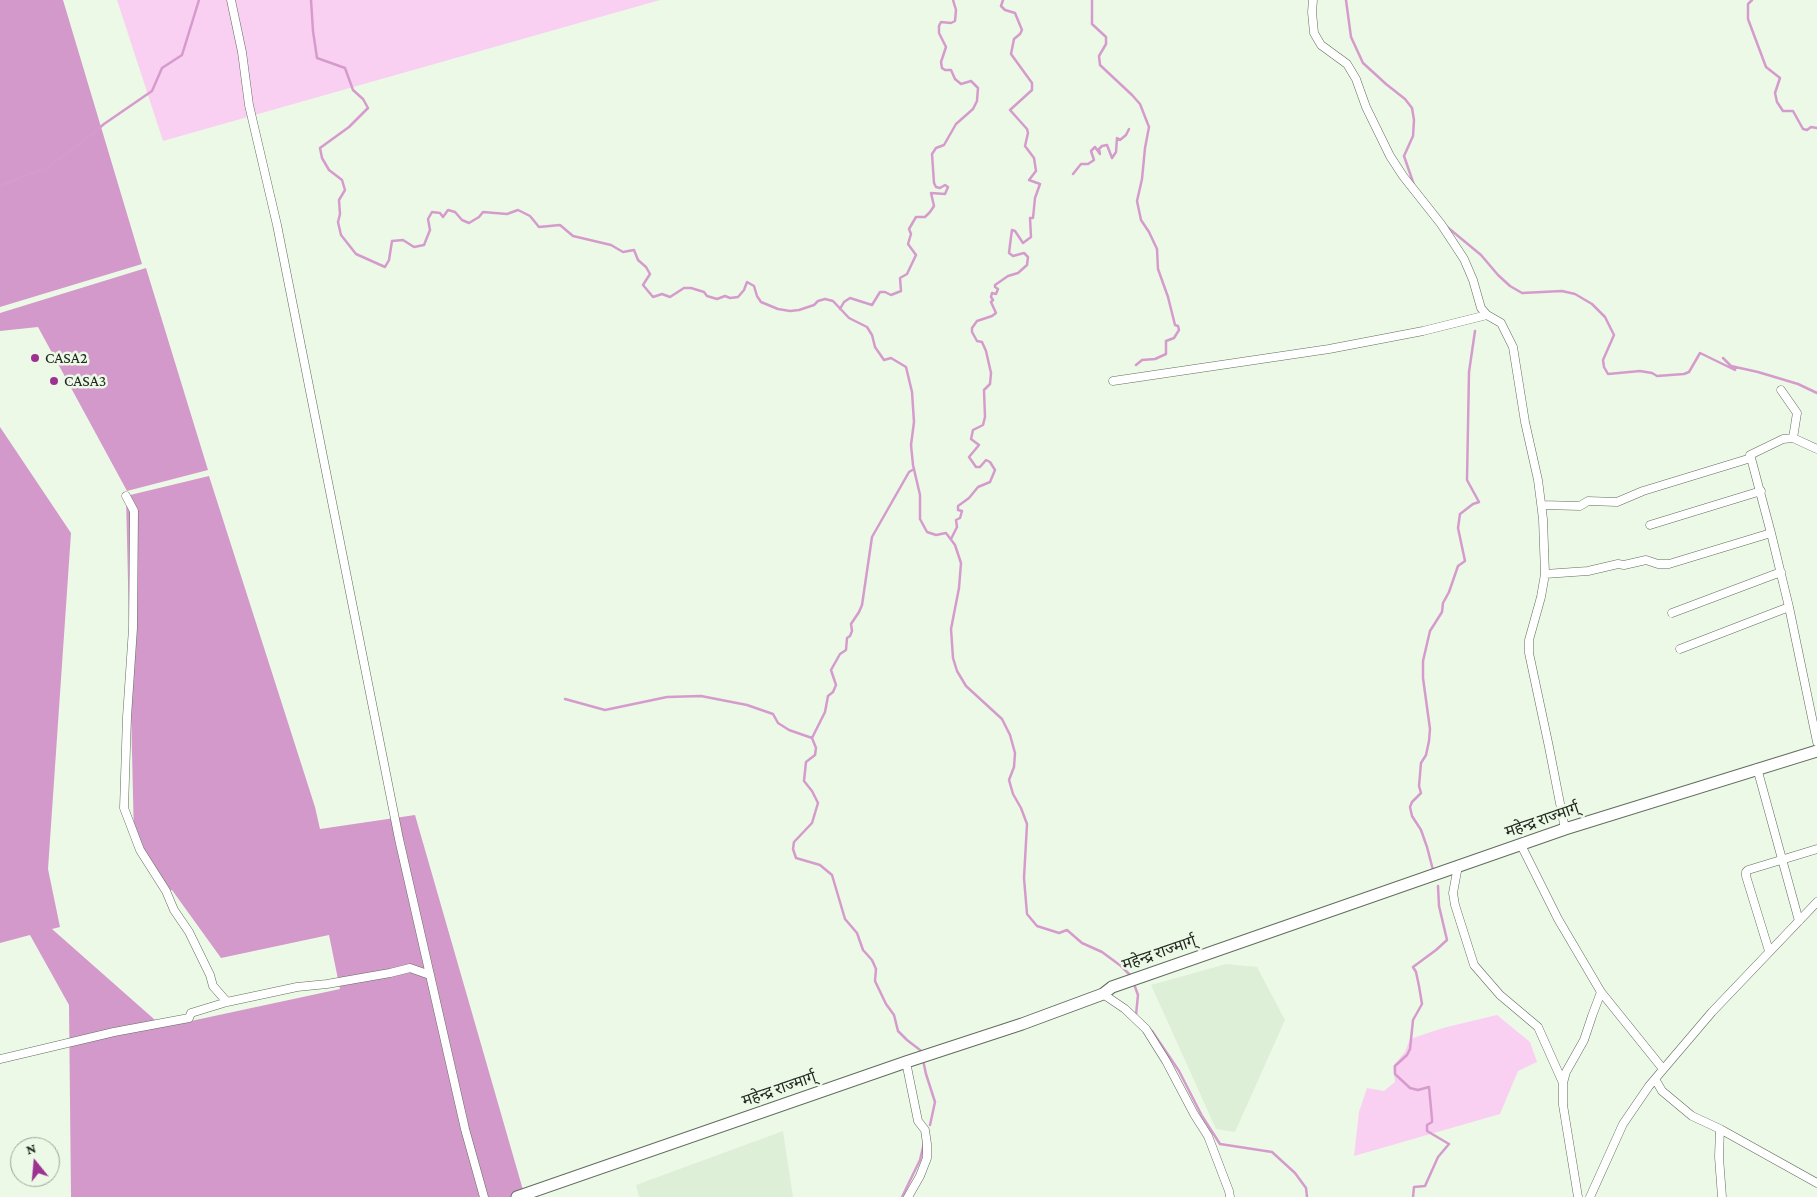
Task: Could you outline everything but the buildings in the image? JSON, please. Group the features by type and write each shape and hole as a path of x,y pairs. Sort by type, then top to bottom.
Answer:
{"highway":[{"name":"महेन्द्र राज्मार्ग्","path":"517,1197 906,1062 1022,1024 1150,973 1564,829 1817,751"}],"street":[{"path":"231,0 242,52 249,105 277,225 400,839 465,1129 484,1197"},
{"path":"1313,0 1314,33 1321,45 1347,64 1356,79 1366,107 1390,156 1403,176 1441,224 1464,259 1473,280 1481,308 1486,316 1501,323 1513,347 1525,422 1538,480 1543,519 1544,574 1541,597 1529,640 1529,653 1564,829"},
{"path":"1113,381 1329,349 1423,331 1486,316"},
{"path":"1781,390 1797,413 1793,438"},
{"path":"1750,455 1783,439 1793,438 1817,449"},
{"path":"1542,506 1580,506 1588,501 1617,502 1643,491 1751,458 1781,572 1817,742"},
{"path":"1650,525 1761,491"},
{"path":"126,496 134,511 134,628 127,717 124,808 140,850 189,932 210,975 213,986 227,1002"},
{"path":"1544,574 1588,571 1646,560 1658,564 1669,564 1771,533"},
{"path":"1672,613 1781,572"},
{"path":"1680,649 1789,607"},
{"path":"1758,768 1799,920"},
{"path":"1521,845 1558,919 1602,992 1663,1069"},
{"path":"1769,951 1746,872 1817,849"},
{"path":"1458,866 1453,893 1454,905 1474,965 1500,994 1538,1027 1563,1083"},
{"path":"1590,1197 1623,1124 1663,1069 1712,1012 1817,902"},
{"path":"0,1060 114,1032 189,1018 191,1013 227,1002 297,987 327,984 410,968 430,976"},
{"path":"1107,991 1146,1029 1166,1061 1208,1136 1230,1197"},
{"path":"1578,1197 1563,1105 1563,1083 1566,1072 1584,1040 1602,992"},
{"path":"906,1062 918,1121 925,1130 927,1144 927,1158 920,1176 908,1197"},
{"path":"1655,1080 1662,1090 1692,1116 1720,1129 1817,1183"},
{"path":"1720,1129 1719,1157 1722,1197"}],"shaded area":[{"path":"0,0 63,0 142,264 0,307"},
{"path":"117,0 660,0 163,141"},
{"path":"146,268 208,470 127,491 38,327 0,331 0,313"},
{"path":"0,427 71,533 48,869 60,927 52,929 163,1027 340,989 329,935 221,958 172,890 166,891 134,838 126,496 209,476 315,807 320,829 415,815 525,1197 71,1197 69,1005 30,935 0,943"},
{"path":"1226,964 1257,967 1285,1020 1235,1132 1216,1129 1151,985"},
{"path":"1497,1015 1530,1042 1537,1062 1518,1071 1500,1114 1354,1156 1359,1112 1367,1088 1384,1091 1395,1082 1393,1066 1405,1052 1410,1039 1443,1028"},
{"path":"783,1131 793,1197 639,1197 636,1185"}],"waterway":[{"path":"0,186 45,169 104,124 152,91 162,68 182,55 199,0"},
{"path":"311,0 317,58 345,68 353,90 363,99 368,108 349,127 320,148 322,158 329,170 342,180 345,190 339,200 340,214 338,222 341,235 356,254 385,267 389,260 392,241 403,240 414,247 424,245 430,230 428,219 432,212 440,213 443,217 448,210 455,212 462,220 469,223 483,212 507,214 518,210 530,216 539,227 560,225 573,236 611,245 623,252 634,250 638,260 646,267 650,274 643,285 653,297 662,294 670,297 684,288 704,292 707,296 717,299 725,296 730,298 738,297 744,290 747,282 754,286 761,302 778,309 799,310 825,299 833,301 849,318 867,327 872,335 875,347 884,360 891,358 906,367 912,392 914,422 911,445 913,465 920,495 920,519 927,532 936,535 946,533 955,545 961,563 959,588 951,629 953,658 957,671 966,686 1002,719 1010,735 1015,753 1014,767 1009,780 1013,794 1027,824 1024,878 1027,914 1037,926 1059,933 1067,930 1082,943 1102,952 1131,976"},
{"path":"840,309 844,302 850,298 872,305 880,292 891,295 901,291 900,278 907,274 916,255 908,244 911,234 909,229 916,217 925,217 934,206 931,193 945,194 948,187 945,185 940,188 936,187 934,183 932,154 936,148 944,145 956,124 973,109 977,101 978,88 971,81 961,84 955,79 951,70 942,68 941,62 946,47 939,33 939,26 941,22 951,23 955,21 956,10 953,0"},
{"path":"951,539 957,527 956,520 960,518 962,511 958,510 958,506 969,498 978,487 990,482 995,470 990,462 986,460 980,467 976,467 969,457 979,445 971,439 973,430 983,425 985,417 984,390 990,384 991,373 986,351 982,342 977,341 972,328 977,321 996,313 991,302 993,300 991,297 992,293 996,294 998,289 995,285 1008,276 1018,273 1027,265 1028,257 1024,253 1013,256 1009,253 1012,230 1015,231 1023,243 1031,237 1030,218 1033,218 1035,198 1040,184 1029,180 1036,171 1034,158 1025,146 1027,129 1010,110 1032,90 1032,83 1011,54 1014,39 1022,30 1015,13 1005,10 1001,6 1003,0"},
{"path":"1092,0 1092,24 1106,37 1106,44 1099,56 1100,65 1140,104 1149,127 1137,201 1141,220 1157,249 1158,269 1175,325 1178,326 1179,330 1174,338 1166,341 1166,354 1155,359 1142,360 1136,365"},
{"path":"1346,0 1351,37 1363,63 1405,99 1412,108 1414,120 1413,136 1404,156 1414,185"},
{"path":"1752,0 1748,4 1748,19 1766,67 1780,78 1775,93 1777,102 1783,111 1793,111 1803,129 1817,128"},
{"path":"1073,174 1081,164 1088,164 1094,160 1091,151 1095,147 1100,154 1099,149 1107,145 1112,158 1116,152 1117,138 1120,140 1129,129"},
{"path":"1446,226 1481,255 1510,286 1522,293 1562,291 1575,294 1592,304 1605,317 1614,335 1603,360 1608,374 1640,371 1657,376 1684,374 1689,372 1700,353 1735,370 1723,358 1731,366 1758,372 1798,384 1817,393"},
{"path":"1433,870 1421,830 1412,816 1410,807 1412,802 1421,793 1419,786 1421,763 1426,755 1429,741 1430,729 1423,678 1423,661 1430,631 1442,612 1443,603 1458,566 1465,561 1458,528 1460,514 1473,504 1479,502 1467,480 1469,372 1475,331"},
{"path":"812,738 825,712 828,696 833,692 836,685 831,670 840,654 846,650 847,638 852,631 851,624 862,605 872,537 909,472 914,469"},
{"path":"565,699 605,710 667,697 701,696 747,705 773,714 778,723 789,730 812,738 816,748 815,755 806,762 804,781 818,803 812,823 794,842 793,849 796,858 820,865 832,875 845,919 857,933 863,950 872,960 876,969 875,981 886,1004 894,1015 898,1031 921,1053"},
{"path":"1413,1197 1414,1187 1425,1186 1438,1157 1449,1144 1427,1131 1427,1125 1432,1122 1429,1087 1418,1090 1410,1088 1395,1074 1395,1066 1407,1055 1410,1049 1413,1020 1422,1004 1416,972 1413,967 1447,940 1439,906 1438,886"},
{"path":"1134,984 1138,995 1137,1017"},
{"path":"1152,1031 1179,1071 1202,1116 1220,1144 1272,1152 1295,1173 1306,1188 1307,1197"},
{"path":"923,1060 935,1102 930,1125"},
{"path":"902,1197 920,1160 924,1143"}],"place":[{"name":"CASA2","path":"35,358"},
{"name":"CASA3","path":"54,381"}]}
